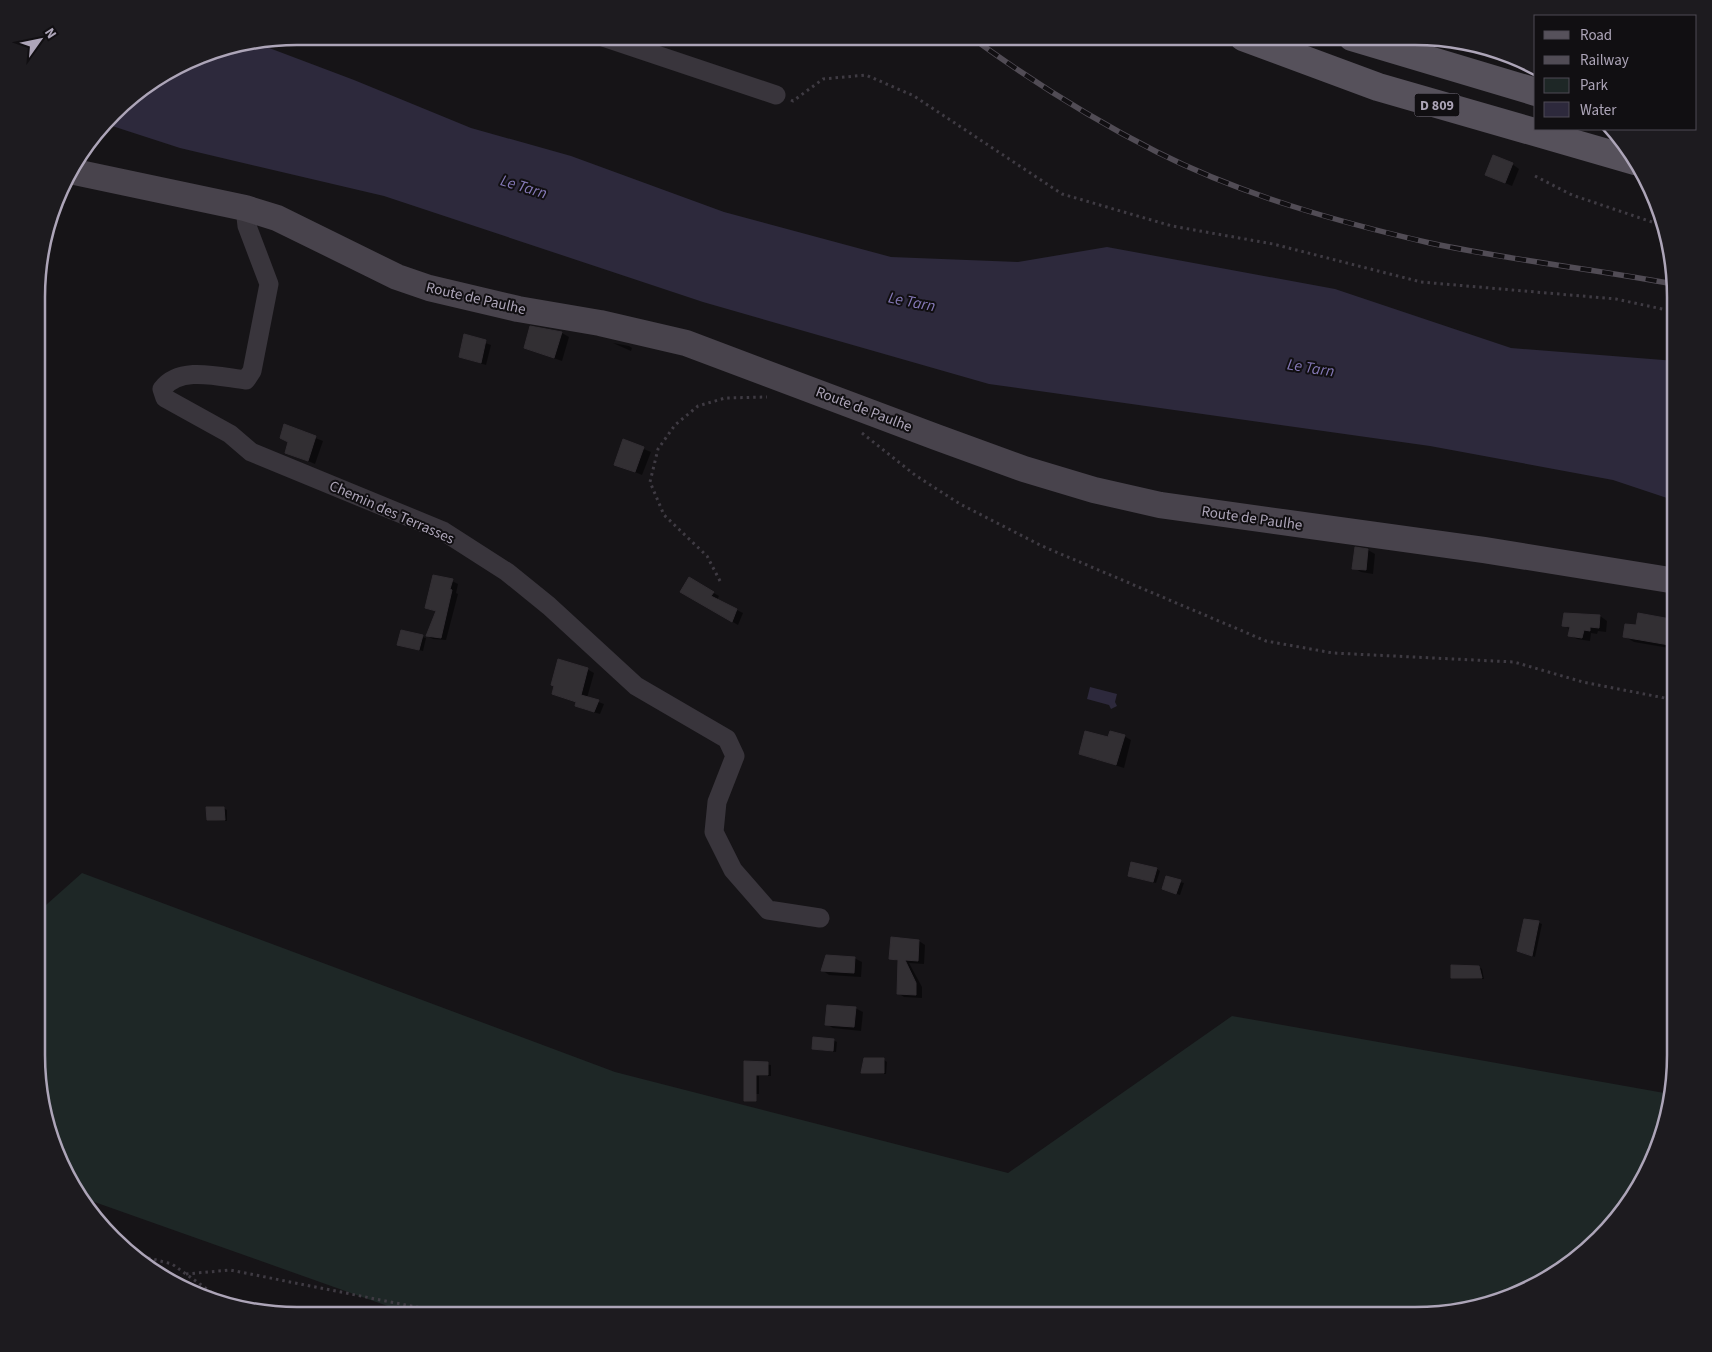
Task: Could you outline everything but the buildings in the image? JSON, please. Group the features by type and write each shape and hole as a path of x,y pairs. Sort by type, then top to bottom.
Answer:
{"main road":[{"name":"D 809","path":"1265,45 1378,87 1624,157"},
{"name":"D 809","path":"1379,45 1534,91"}],"street":[{"path":"627,45 776,95"},
{"name":"Route de Paulhe","path":"78,173 245,208 276,218 397,277 428,288 518,309 608,324 686,344 945,441 1024,469 1094,490 1160,505 1484,550 1667,580"},
{"name":"Chemin des Terrasses","path":"245,208 247,226 269,284 252,371 246,380 187,374 168,381 162,389 165,398 230,434 251,452 443,531 507,572 549,606 636,686 728,740 736,756 717,802 714,832 733,870 768,910 820,918"}],"path":[{"path":"776,95 794,101 823,79 866,75 914,96 1062,194 1071,197 1172,226 1273,244 1421,282 1616,299 1667,310"},
{"path":"1535,176 1572,195 1656,223"},
{"path":"720,581 707,556 664,516 650,482 658,449 675,425 698,406 725,398 772,397"},
{"path":"860,431 914,475 960,504 1042,546 1266,641 1333,653 1514,662 1583,682 1667,698"},
{"path":"148,1258 172,1264 211,1292"},
{"path":"186,1274 230,1270 416,1307"}],"green space":[{"path":"82,873 615,1072 1008,1173 1232,1016 1664,1093 1654,1136 1641,1166 1615,1208 1593,1233 1568,1255 1526,1281 1496,1294 1448,1305 1415,1307 390,1307 92,1201 79,1181 64,1151 58,1136 47,1088 45,1055 45,906"}],"water":[{"name":"Le Tarn","path":"266,47 354,80 471,128 571,156 724,212 891,257 1018,262 1107,247 1335,289 1511,348 1667,360 1667,498 1613,480 1430,446 989,384 703,302 384,196 180,148 112,126 144,97 186,71 216,58"},
{"path":"1090,687 1117,694 1115,702 1117,706 1111,709 1109,705 1087,699"}],"railway":[{"path":"983,45 1062,98 1109,126 1189,167 1256,194 1360,226 1430,243 1666,283"}]}
